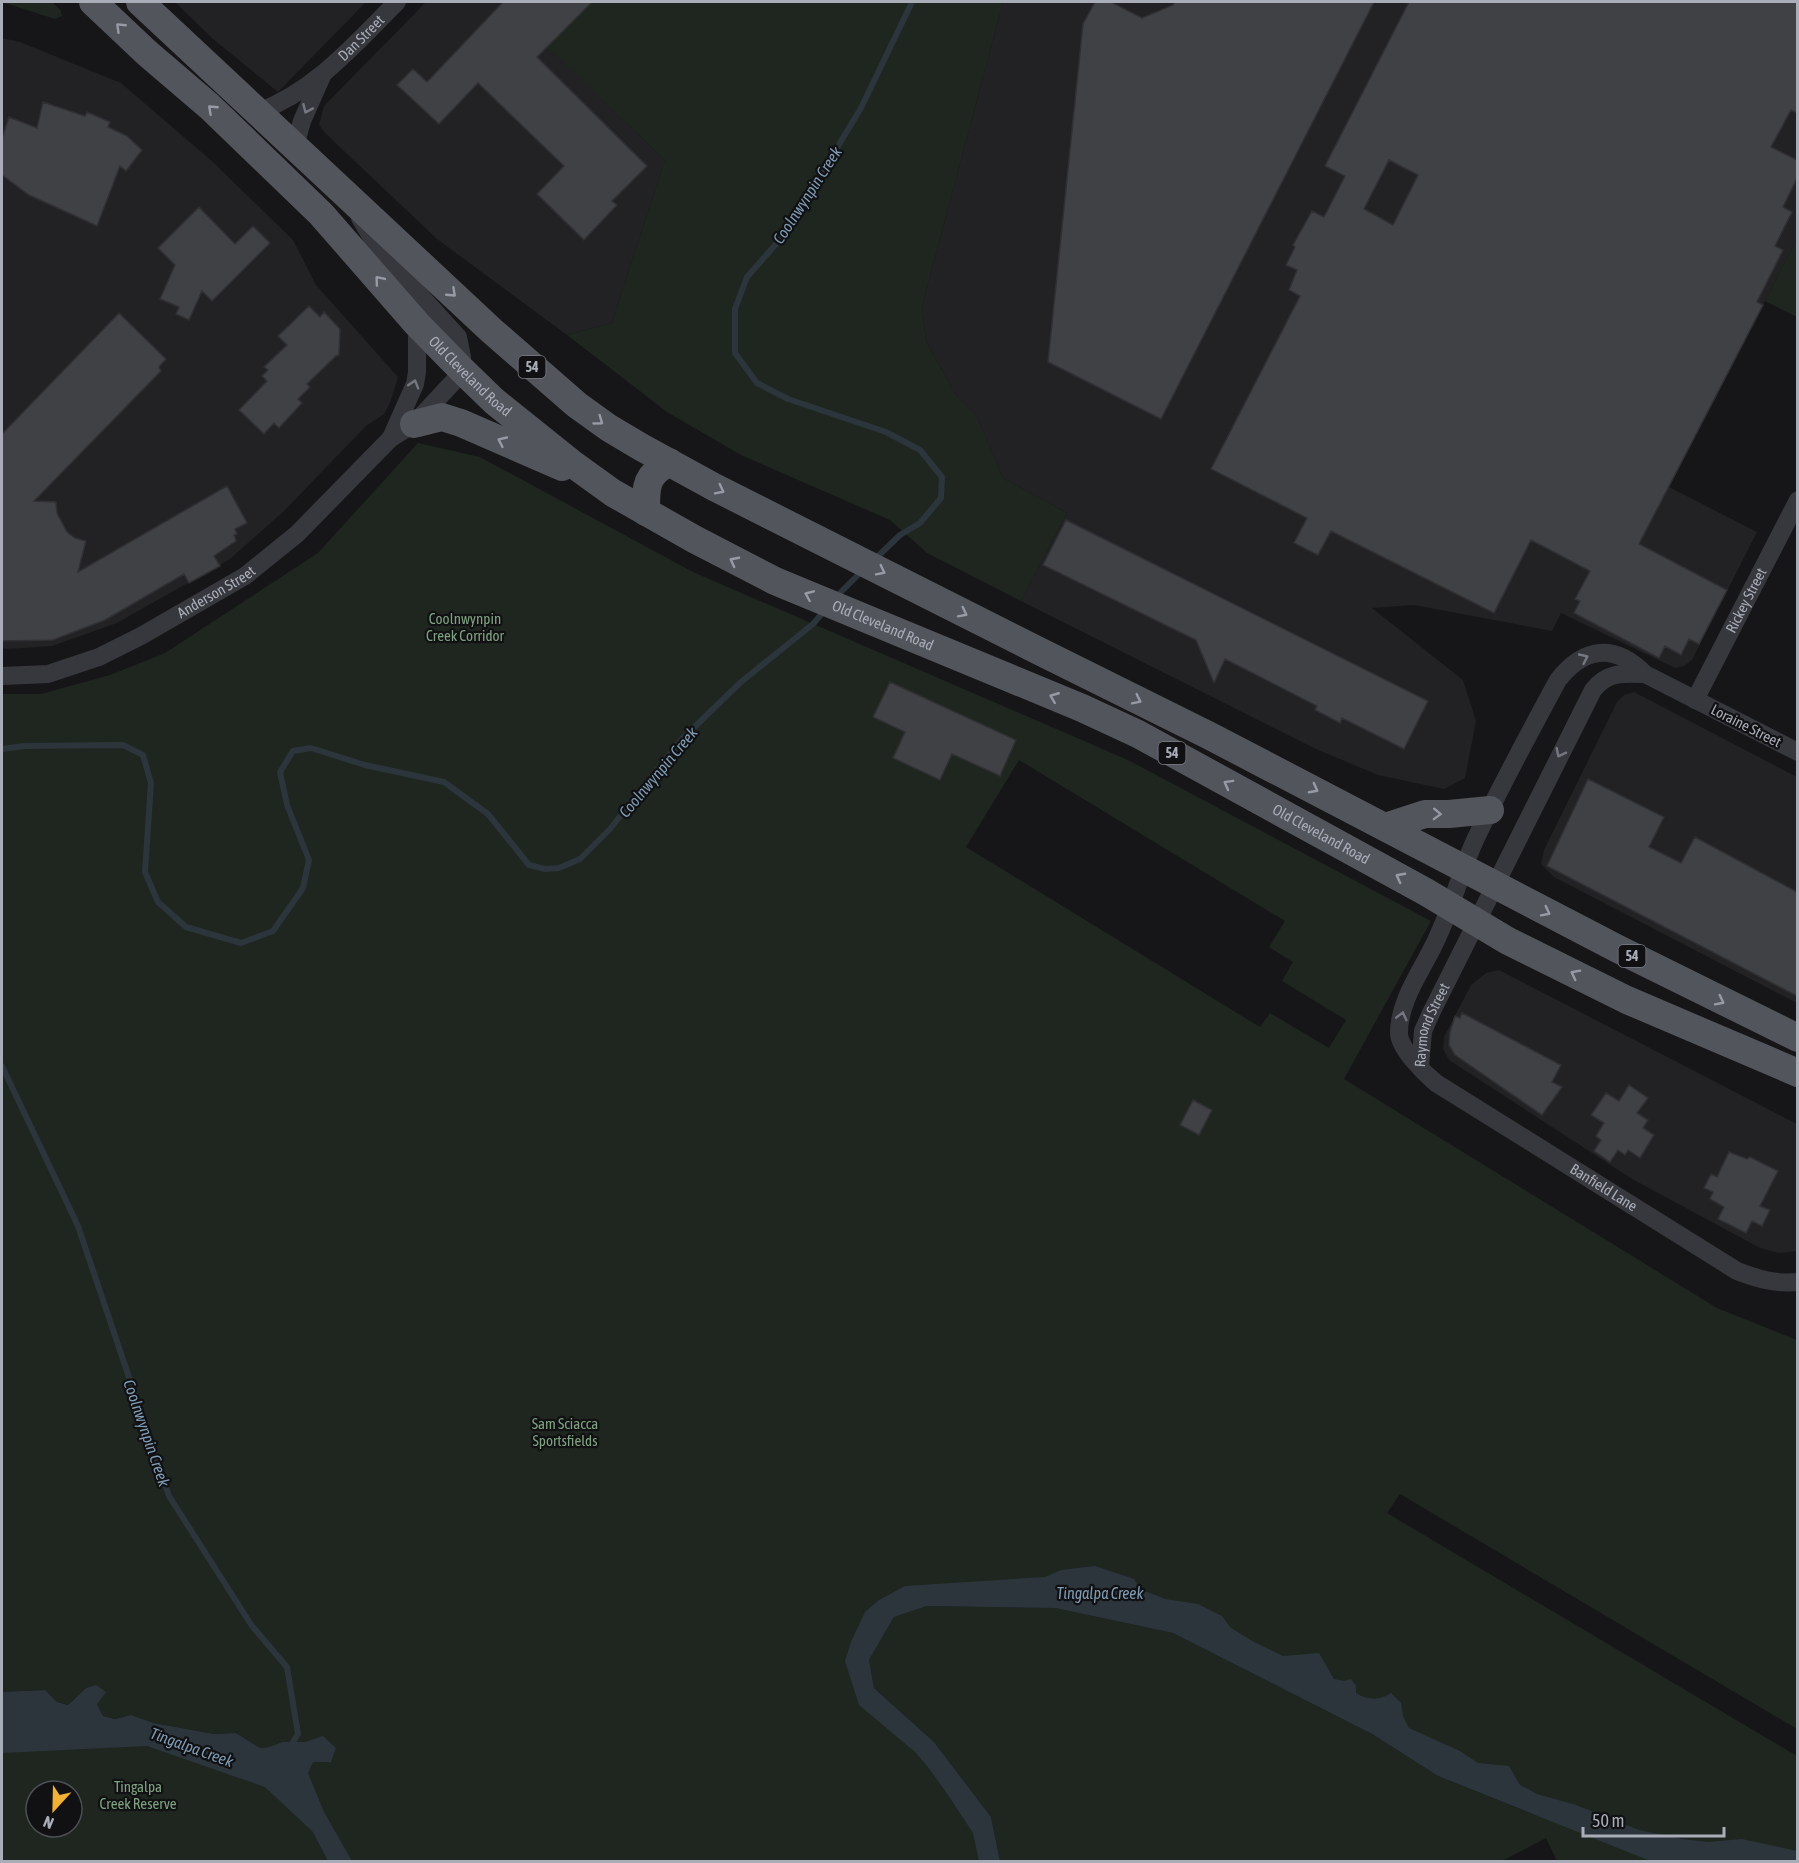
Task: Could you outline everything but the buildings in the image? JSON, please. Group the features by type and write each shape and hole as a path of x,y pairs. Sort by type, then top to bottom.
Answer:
{"main road":[{"name":"Old Cleveland Road","path":"93,2 147,53 209,106 321,214 417,324 494,401 594,480 645,512 775,581 1071,704 1138,735 1426,892 1476,923 1612,993 1797,1073"},
{"name":"54","path":"140,2 492,331 561,391 609,428 669,462 1210,736 1797,1040"},
{"path":"403,431 442,417 594,480"},
{"path":"645,512 649,479 669,462"},
{"path":"1385,827 1425,814 1490,810"}],"street":[{"name":"Dan Street","path":"258,112 283,102 323,75 397,2"},
{"name":"Dan Street","path":"295,146 302,121 323,75"},
{"path":"345,194 379,250 458,337 462,357 461,369"},
{"path":"403,431 417,372 417,324"},
{"name":"Anderson Street","path":"2,676 48,674 99,657 141,636 245,576 305,526 449,388 461,369"},
{"name":"Rickey Street","path":"1695,700 1797,500"},
{"name":"Raymond Street","path":"1420,1067 1402,1045 1399,1035 1407,998 1437,939 1476,839 1558,680 1575,662 1599,652 1619,655 1632,661 1645,674 1695,700"},
{"name":"Raymond Street","path":"1420,1067 1423,1031 1593,690 1600,681 1617,673 1645,674"},
{"name":"Loraine Street","path":"1695,700 1797,752"},
{"name":"Banfield Lane","path":"1420,1067 1436,1083 1737,1271 1780,1284 1797,1282"}],"shaded area":[{"path":"175,2 366,2 278,92 213,39"},
{"path":"426,2 592,2 548,47 665,160 612,323 567,335 437,239 319,125 324,106"},
{"path":"1003,2 1797,2 1797,239 1669,487 1757,532 1692,660 1684,666 1675,668 1561,613 1552,631 1414,605 1372,608 1463,680 1476,721 1465,778 1444,789 1378,775 1316,749 1021,601 1067,513 1003,478 976,415 956,395 926,341 922,306"},
{"path":"2,38 20,42 121,83 213,162 293,240 316,285 398,377 384,414 366,426 284,511 230,559 117,623 52,646 9,649 2,648"},
{"path":"1634,692 1797,777 1797,1003 1554,877 1541,864 1544,850 1617,702 1624,695"},
{"path":"1499,970 1797,1124 1797,1251 1779,1253 1760,1248 1632,1179 1449,1060 1443,1049 1444,1037 1471,985 1486,973"}],"green space":[{"path":"2,2 52,2 61,11 62,16 55,19"},
{"path":"592,2 1003,2 922,306 926,341 956,395 976,415 1003,478 1067,513 1021,601 927,553 890,520 741,455 667,412 567,335 612,323 665,160 547,47"},
{"path":"1797,239 1797,317 1765,301"},
{"name":"Sam Sciacca Sportsfields","path":"418,443 480,457 693,572 1128,760 1431,921 1344,1079 1717,1308 1797,1340 1797,1729 1400,1494 1387,1513 1797,1756 1797,1861 1557,1861 1546,1838 1500,1862 1000,1861 991,1817 934,1742 874,1688 869,1660 894,1617 927,1606 1055,1608 1173,1633 1372,1734 1438,1776 1532,1814 1530,1801 1267,1657 1048,1589 883,1611 858,1658 864,1697 982,1823 987,1861 2,1861 2,1724 33,1719 267,1775 294,1742 282,1742 260,1748 236,1733 214,1734 154,1723 131,1715 115,1719 103,1716 97,1704 96,1685 86,1688 68,1705 57,1702 45,1690 2,1692 2,694 41,694 110,675 165,653 318,553","holes":["890,682 1016,740 1000,776 952,754 893,758 905,732 873,717","1019,760 1285,921 1269,947 1293,962 1282,981 1346,1020 1329,1048 1270,1013 1260,1027 966,847"]}],"water":[{"name":"Tingalpa Creek","path":"1095,1566 1134,1579 1140,1589 1165,1599 1198,1604 1222,1616 1231,1628 1283,1656 1319,1653 1334,1679 1344,1681 1351,1679 1356,1686 1356,1693 1374,1699 1391,1693 1401,1703 1403,1716 1409,1728 1460,1751 1478,1763 1509,1766 1520,1785 1537,1794 1576,1805 1639,1830 1708,1842 1742,1839 1797,1851 1797,1861 1656,1862 1648,1860 1438,1776 1372,1734 1173,1633 1055,1608 927,1606 894,1617 869,1660 874,1688 934,1742 991,1817 1000,1861 979,1861 973,1833 928,1767 915,1752 859,1705 845,1661 851,1642 865,1612 879,1600 905,1586 1045,1577 1061,1570"},
{"name":"Tingalpa Creek","path":"96,1685 106,1692 97,1704 103,1716 115,1719 131,1715 154,1723 214,1734 236,1733 260,1748 282,1742 305,1742 323,1736 336,1748 331,1762 313,1762 308,1773 324,1812 352,1861 328,1861 313,1832 265,1787 147,1746 2,1753 2,1692 45,1690 57,1702 68,1705 86,1688"}],"waterway":[{"name":"Coolnwynpin Creek","path":"874,560 900,535 920,523 941,498 942,477 920,450 886,432 788,399 757,383 735,353 735,309 747,277 785,234 861,108 912,2"},
{"name":"Coolnwynpin Creek","path":"835,598 862,571"},
{"name":"Coolnwynpin Creek","path":"2,749 24,746 123,745 143,755 151,783 145,872 158,902 186,927 241,943 273,931 303,888 309,860 287,805 280,772 293,751 311,748 365,765 444,782 488,814 529,865 545,869 559,868 580,859 610,829 682,739 741,682 813,624 825,610"},
{"name":"Coolnwynpin Creek","path":"2,1066 78,1226 169,1496 252,1626 287,1667 298,1734 289,1748"}],"park label":[{"name":"Coolnwynpin Creek Corridor","path":"465,628"},
{"name":"Tingalpa Creek Reserve","path":"138,1796"}]}
